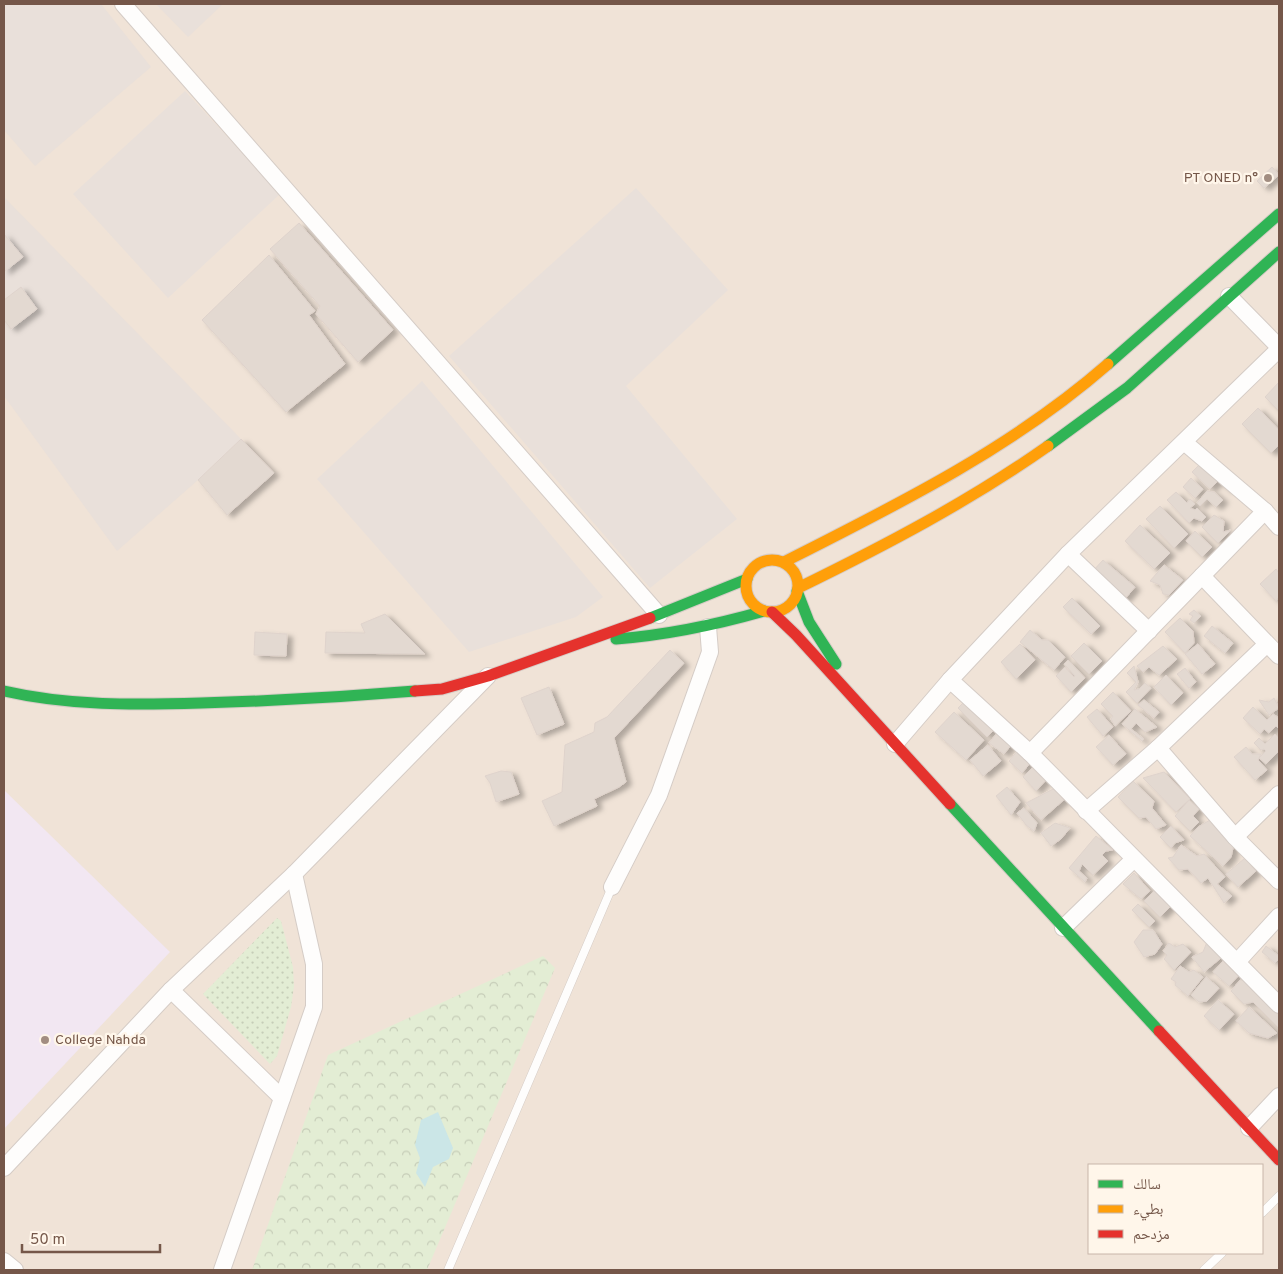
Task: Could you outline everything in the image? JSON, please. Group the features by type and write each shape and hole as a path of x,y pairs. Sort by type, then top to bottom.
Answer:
{"main road":[{"path":"784,562 942,480 1025,427 1095,375 1279,214"},
{"path":"590,640 666,635 786,608 792,603 798,590 874,551 936,516 1043,450 1114,399 1279,252"},
{"path":"868,716 810,622 798,590 798,580 795,573 784,562 777,560 761,562 750,572 747,579 747,594 757,607 768,611 796,635 868,716 1063,928 1279,1160"},
{"path":"4,691 34,698 122,705 298,700 442,689 488,676 590,640 747,579"}],"street":[{"path":"123,4 660,614"},
{"path":"894,744 950,680 1068,554 1279,348 1229,296"},
{"path":"1184,442 1265,511 1279,527"},
{"path":"1030,753 1265,511"},
{"path":"1068,554 1149,631"},
{"path":"1202,576 1279,656"},
{"path":"612,887 659,795 710,652 708,627"},
{"path":"1086,811 1158,748 1267,644"},
{"path":"4,1168 172,990 294,874 488,676"},
{"path":"950,680 1030,753 1279,1005"},
{"path":"1158,748 1235,837 1279,881"},
{"path":"1235,837 1279,794"},
{"path":"1063,928 1134,860"},
{"path":"222,1270 314,1007 314,964 294,874"},
{"path":"1237,962 1279,916"},
{"path":"172,990 282,1098"},
{"path":"1250,1128 1279,1096"},
{"path":"4,1261 15,1270"}],"lane":[{"path":"448,1270 612,887"},
{"path":"1263,1212 1279,1196"},
{"path":"1204,1270 1221,1254"}],"shaded area":[{"path":"4,4 1279,4 1279,1270 4,1270"},
{"path":"4,4 101,4 151,67 35,166 4,130"},
{"path":"156,4 223,4 188,37"},
{"path":"185,91 280,194 168,298 73,194"},
{"path":"636,188 728,290 626,386 737,519 650,588 449,356"},
{"path":"4,197 241,439 198,480 117,551 4,396"},
{"path":"422,381 603,597 576,617 469,652 317,479"},
{"name":"College Nahda","path":"4,790 170,952 4,1129"}],"green space":[{"path":"277,918 281,921 293,967 294,986 291,1007 277,1056 270,1064 203,994"},
{"path":"543,956 555,968 427,1270 252,1270 328,1055"}],"water":[{"path":"438,1112 453,1148 449,1159 433,1167 425,1187 416,1173 420,1158 415,1145 421,1120"}],"building":[{"name":"PT ONED n°","path":"1272,167 1279,175 1264,188 1257,181"},
{"path":"299,223 393,330 358,362 316,314 320,306 270,249"},
{"path":"4,234 23,257 4,272"},
{"path":"269,255 315,311 309,315 345,364 286,412 202,320"},
{"path":"21,287 37,309 11,329 4,320 4,300"},
{"path":"1279,382 1279,409 1278,410 1265,397"},
{"path":"1258,408 1279,430 1279,445 1271,453 1242,424"},
{"path":"241,439 274,473 227,515 198,480"},
{"path":"1202,462 1230,488 1228,490 1218,481 1210,489 1192,472"},
{"path":"1191,478 1203,489 1195,498 1183,487"},
{"path":"1207,491 1214,492 1223,500 1216,507 1207,499 1200,506 1197,503"},
{"path":"1176,492 1187,503 1190,499 1195,504 1190,508 1195,510 1197,508 1206,517 1202,521 1194,518 1189,523 1167,500"},
{"path":"1160,506 1188,534 1174,548 1146,519"},
{"path":"1214,515 1224,521 1223,532 1231,530 1218,543 1202,527"},
{"path":"1140,525 1170,553 1154,569 1125,541"},
{"path":"1195,531 1212,547 1202,557 1186,541"},
{"path":"1103,560 1135,587 1124,600 1092,572"},
{"path":"1164,565 1183,580 1169,595 1163,594 1160,585 1150,581"},
{"path":"1276,569 1279,573 1279,597 1276,601 1260,584"},
{"path":"1072,598 1100,626 1091,634 1063,607"},
{"path":"1194,610 1201,616 1194,623 1190,620 1193,616 1189,614"},
{"path":"385,614 425,654 325,653 326,632 365,633 361,624"},
{"path":"1180,618 1193,631 1194,643 1185,653 1165,632"},
{"path":"1212,626 1233,643 1225,653 1204,636"},
{"path":"1030,630 1042,640 1048,640 1065,657 1054,670 1020,642"},
{"path":"255,632 287,634 286,656 254,655"},
{"path":"1084,643 1102,661 1089,674 1071,656"},
{"path":"1020,644 1035,660 1016,679 1001,662"},
{"path":"1198,644 1215,664 1202,674 1185,654"},
{"path":"1163,646 1177,659 1159,675 1149,667 1143,672 1137,666"},
{"path":"670,650 684,663 614,738 626,782 594,799 597,806 554,826 542,801 562,792 565,745 594,732 595,723 607,717"},
{"path":"1068,660 1085,678 1071,692 1056,676 1065,667 1075,676 1064,664"},
{"path":"1134,666 1138,682 1134,690 1139,689 1145,683 1151,688 1137,703 1126,692 1136,682 1127,673"},
{"path":"1185,668 1196,682 1189,688 1177,674"},
{"path":"1166,675 1183,693 1171,705 1154,687"},
{"path":"549,687 564,724 537,735 521,698"},
{"path":"1113,692 1131,711 1115,726 1111,719 1113,716 1101,704"},
{"path":"1274,698 1279,708 1269,715 1259,700 1269,702"},
{"path":"966,700 995,729 987,737 958,708"},
{"path":"1144,700 1159,712 1154,718 1138,705"},
{"path":"1253,707 1267,720 1273,714 1279,718 1279,729 1276,726 1269,733 1264,729 1260,734 1243,718"},
{"path":"1097,709 1113,727 1103,736 1087,717"},
{"path":"1135,709 1157,727 1145,732 1136,723 1131,729 1144,739 1142,741 1122,724"},
{"path":"954,712 984,740 966,760 935,732"},
{"path":"997,733 1012,744 1004,754 989,743"},
{"path":"1275,734 1279,738 1279,751 1266,764 1259,758 1266,751 1264,749 1261,750 1254,743 1259,738 1265,744"},
{"path":"1109,735 1126,754 1113,765 1096,747"},
{"path":"988,745 1001,761 983,776 970,760"},
{"path":"1246,747 1252,754 1261,754 1258,760 1267,770 1255,780 1234,757"},
{"path":"1018,750 1031,762 1022,773 1009,761"},
{"path":"1033,767 1046,780 1036,791 1023,777"},
{"path":"501,771 511,772 519,794 496,802 490,783 485,776"},
{"path":"1164,772 1190,799 1176,812 1143,778"},
{"path":"1133,781 1154,801 1152,808 1166,825 1156,829 1146,817 1139,818 1118,797"},
{"path":"1007,787 1020,802 1011,815 996,796"},
{"path":"1057,787 1066,798 1041,820 1026,803"},
{"path":"1189,800 1199,809 1193,816 1199,822 1190,831 1175,816"},
{"path":"1024,808 1037,823 1034,831 1026,825 1017,813"},
{"path":"1210,820 1234,844 1231,857 1223,866 1190,836 1198,827"},
{"path":"1055,823 1070,828 1061,839 1051,846 1041,833"},
{"path":"1171,826 1184,840 1175,843 1171,848 1160,837"},
{"path":"1096,836 1113,850 1106,851 1102,855 1108,861 1093,875 1082,864 1079,871 1087,878 1085,882 1069,868"},
{"path":"1181,845 1197,856 1204,854 1225,877 1217,884 1232,896 1224,903 1208,878 1201,883 1188,869 1179,870 1168,858 1173,857"},
{"path":"1245,858 1256,871 1238,887 1226,874"},
{"path":"1134,873 1150,891 1141,899 1123,884"},
{"path":"1156,889 1172,905 1160,917 1144,901"},
{"path":"1138,904 1155,921 1149,927 1132,910"},
{"path":"1143,930 1153,930 1162,944 1155,954 1144,957 1134,942"},
{"path":"1207,942 1221,958 1204,972 1192,957 1203,952"},
{"path":"1169,943 1175,947 1183,944 1191,952 1174,970 1164,959 1167,955 1163,951"},
{"path":"1266,946 1279,956 1275,963 1262,952"},
{"path":"1223,961 1239,975 1229,986 1213,972"},
{"path":"1180,966 1189,972 1194,970 1203,977 1188,996 1171,979"},
{"path":"1206,977 1219,988 1207,1001 1199,1002 1191,995"},
{"path":"1240,980 1251,981 1279,1010 1279,1028 1253,1002 1244,1004 1231,991"},
{"path":"1218,1000 1234,1014 1219,1030 1204,1016"},
{"path":"1249,1007 1277,1033 1268,1038 1249,1033 1236,1021"}],"traffic: fast":[{"path":"1108,364 1279,214"},
{"path":"1048,446 1127,388 1279,252"},
{"path":"650,618 747,579"},
{"path":"797,591 809,622 836,664"},
{"path":"616,639 691,629 764,611"},
{"path":"4,691 77,702 152,704 282,700 415,691"},
{"path":"950,804 1159,1031"}],"traffic: slow":[{"path":"784,562 869,519 993,449 1071,394 1108,364"},
{"path":"798,588 926,522 1048,446"},
{"path":"767,560 777,560 787,564 794,571 798,586 794,601 787,608 777,612 767,612 757,608 750,601 746,591 746,581 750,571 757,564 767,560"}],"traffic: jam":[{"path":"772,612 796,635 950,804"},
{"path":"415,691 442,689 488,676 650,618"},
{"path":"1159,1031 1279,1160"}],"place":[{"name":"PT ONED n°","path":"1268,178"},
{"name":"College Nahda","path":"45,1040"}]}
